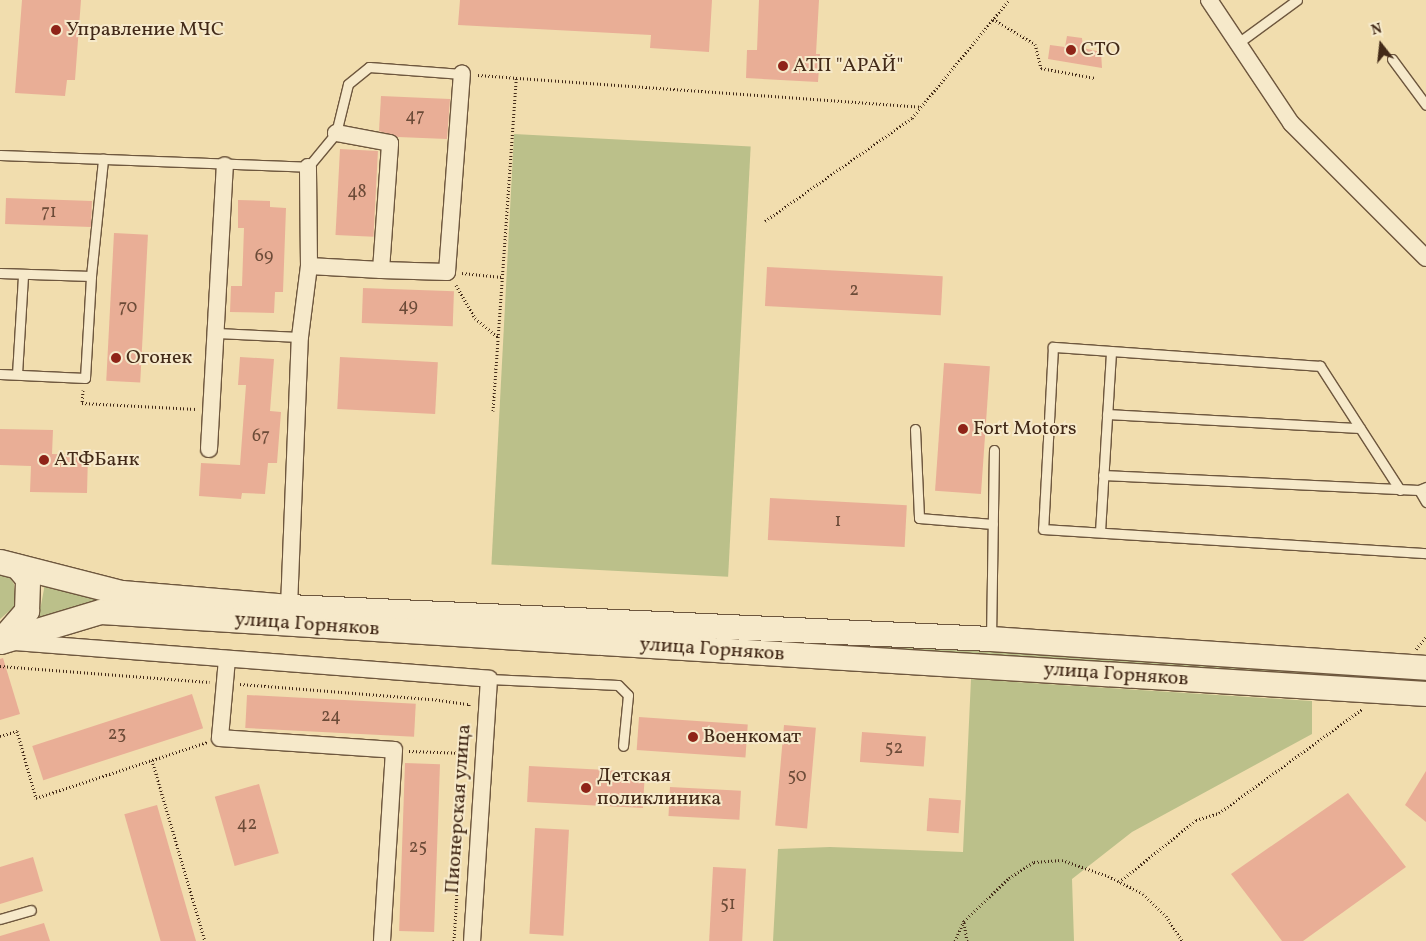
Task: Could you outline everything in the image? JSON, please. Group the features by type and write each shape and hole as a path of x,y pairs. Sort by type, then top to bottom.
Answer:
{"street":[{"path":"1209,0 1291,123 1426,258"},
{"path":"309,266 447,272 462,74"},
{"path":"336,133 390,143 381,270"},
{"path":"210,449 225,165"},
{"path":"289,607 300,337 309,266 308,167"},
{"name":"улица Горняков","path":"9,565 122,592 289,607 991,639 1426,668"},
{"name":"улица Горняков","path":"1,641 27,611 28,579 9,565"},
{"name":"улица Горняков","path":"1,641 101,612 1426,694"},
{"name":"улица Горняков","path":"1,641 489,679"},
{"path":"226,659 220,738 394,750 382,941"},
{"name":"Пионерская улица","path":"472,941 489,679"}],"lane":[{"path":"1238,43 1297,0"},
{"path":"1392,59 1426,104"},
{"path":"0,156 308,167 336,133 348,84 369,67 462,74"},
{"path":"0,374 85,378 91,276 103,159"},
{"path":"0,273 91,276"},
{"path":"17,374 23,275"},
{"path":"216,333 300,337"},
{"path":"1400,490 1320,366 1053,347 1043,529 1426,553"},
{"path":"1100,532 1111,351"},
{"path":"1107,414 1360,428"},
{"path":"915,429 919,518 993,524"},
{"path":"991,639 994,450"},
{"path":"1104,475 1400,490 1423,489 1426,502"},
{"path":"489,679 618,685 628,695 623,746"},
{"path":"0,919 31,910"}],"path":[{"path":"764,221 912,118 1009,0"},
{"path":"993,19 1035,44 1041,68 1094,78"},
{"path":"462,74 921,107"},
{"path":"493,412 516,78"},
{"path":"447,272 502,278"},
{"path":"447,272 475,318 498,337"},
{"path":"83,385 82,403 211,410"},
{"path":"1401,666 1426,636"},
{"path":"1119,882 1196,820 1219,813 1368,705 1379,691"},
{"path":"432,699 470,704 469,714"},
{"path":"0,736 17,731 36,798 220,738"},
{"path":"466,763 467,743"},
{"path":"394,750 466,753"},
{"path":"152,760 205,941"},
{"path":"454,941 462,822"},
{"path":"955,941 964,921 1009,878 1034,862 1062,860 1119,882 1143,894 1166,916 1182,941"},
{"path":"964,921 967,941"}],"green space":[{"path":"514,134 751,146 728,577 491,564"},
{"path":"0,570 8,574 14,584 15,596 14,607 0,619"},
{"path":"43,582 110,592 1426,675 1426,686 81,606 33,620 41,605 44,589"},
{"path":"971,679 1312,701 1312,734 1132,832 1072,879 1074,941 773,941 778,849 830,847 963,852"}],"building":[{"name":"Управление МЧС","path":"22,0 81,0 75,80 67,80 65,96 15,93"},
{"path":"460,0 712,0 709,52 650,48 651,35 458,25"},
{"path":"759,0 819,0 816,54 820,54 818,82 746,78 747,50 757,50"},
{"name":"СТО","path":"1067,36 1082,38 1083,48 1101,52 1102,68 1048,59 1050,45 1065,47"},
{"path":"381,96 450,99 447,139 398,137 379,131"},
{"path":"340,149 378,151 373,237 335,235"},
{"path":"6,198 92,201 91,227 5,224"},
{"path":"238,200 270,201 270,207 286,208 283,292 275,292 274,313 230,312 231,286 242,286 244,228 238,228"},
{"path":"114,233 148,235 140,383 106,381"},
{"path":"767,267 943,276 941,315 765,306"},
{"path":"363,288 454,291 453,326 362,323"},
{"path":"240,357 274,359 270,411 281,412 277,463 268,463 265,494 242,493 241,499 199,496 201,463 240,465 246,385 238,385"},
{"path":"340,357 438,362 435,414 337,409"},
{"name":"Fort Motors","path":"944,363 990,366 981,494 935,491"},
{"name":"АТФБанк","path":"0,429 53,430 52,454 88,455 87,493 30,492 31,466 0,465"},
{"path":"770,498 907,505 905,547 768,540"},
{"path":"3,658 20,714 0,720 0,659"},
{"path":"192,694 203,728 43,780 32,746"},
{"path":"247,695 416,704 414,737 245,728"},
{"name":"Военкомат","path":"639,717 748,725 745,758 637,750"},
{"path":"784,725 816,728 807,828 775,826"},
{"path":"862,732 926,736 924,766 860,762"},
{"path":"405,763 440,764 434,932 399,931"},
{"name":"Детская поликлиника","path":"529,766 645,772 643,808 527,802"},
{"path":"1426,771 1426,822 1405,805"},
{"path":"259,784 279,853 235,866 215,797"},
{"path":"670,787 741,791 739,820 668,816"},
{"path":"1348,793 1406,867 1303,941 1282,941 1231,874"},
{"path":"929,798 961,800 959,833 927,831"},
{"path":"157,805 196,941 161,941 124,814"},
{"path":"535,828 569,830 563,936 529,934"},
{"path":"33,857 43,891 0,904 0,867"},
{"path":"713,867 746,869 742,941 709,941"},
{"path":"44,923 50,941 0,941 0,936"}],"place":[{"name":"Управление МЧС","path":"56,30"},
{"name":"СТО","path":"1071,50"},
{"name":"АТП \"АРАЙ\"","path":"783,66"},
{"name":"Огонек","path":"116,358"},
{"name":"Fort Motors","path":"963,429"},
{"name":"АТФБанк","path":"44,460"},
{"name":"Военкомат","path":"693,737"},
{"name":"Детская поликлиника","path":"586,788"}]}
